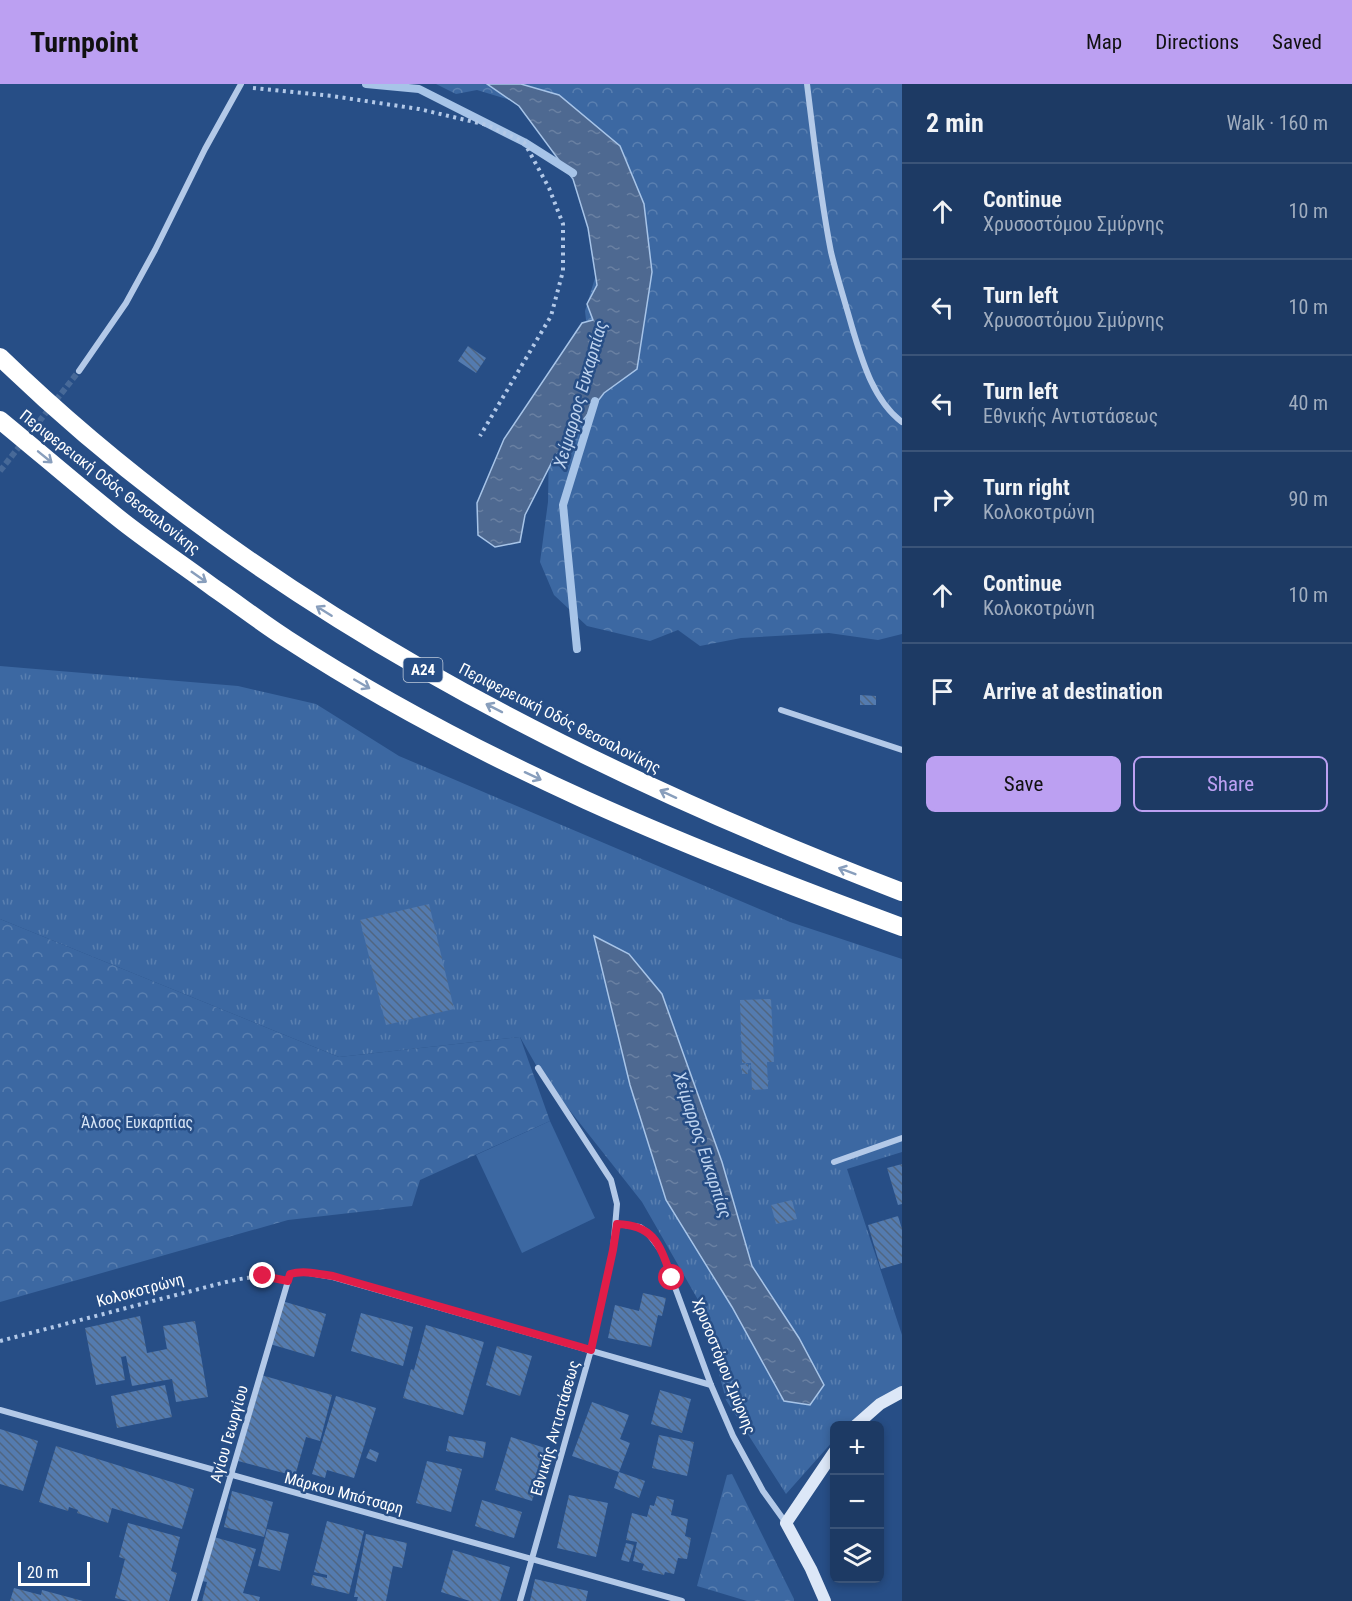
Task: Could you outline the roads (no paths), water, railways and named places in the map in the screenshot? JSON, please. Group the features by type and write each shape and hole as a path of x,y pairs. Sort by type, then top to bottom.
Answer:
{"highway":[{"name":"Περιφερειακή Οδός Θεσσαλονίκης","path":"0,357 108,454 199,525 310,602 362,634 478,700 624,773 811,857 902,892"},
{"name":"Περιφερειακή Οδός Θεσσαλονίκης","path":"0,420 117,517 222,593 286,638 435,727 574,796 756,871 902,927"}],"street":[{"path":"807,84 821,195 831,252 842,293 862,358 877,392 885,406 902,422"},
{"path":"79,371 126,303 240,85"},
{"path":"781,710 902,750"},
{"name":"Εθνικής Αντιστάσεως","path":"520,1601 591,1350 617,1224 616,1197 611,1180 538,1068"},
{"path":"834,1162 902,1138"},
{"name":"Χρυσοστόμου Σμύρνης","path":"617,1224 640,1227 647,1232 662,1252 711,1385 742,1453 763,1491 786,1523 825,1601"},
{"name":"Αγίου Γεωργίου","path":"194,1601 289,1278 309,1272 333,1276 591,1350"},
{"path":"591,1350 711,1385"},
{"path":"860,1421 880,1404 902,1392"},
{"name":"Μάρκου Μπότσαρη","path":"0,1410 682,1601"},
{"path":"786,1523 830,1458"}],"water":[{"path":"487,84 521,84 559,95 620,146 644,204 652,272 637,369 604,393 554,458 525,515 520,542 495,547 478,535 477,503 504,439 582,323 593,320 587,304 597,285 588,228 573,179 519,106"},
{"path":"594,936 629,954 662,994 722,1162 752,1266 799,1338 824,1385 810,1405 784,1401 732,1307 666,1200 630,1085"}],"waterway":[{"name":"Χείμαρρος Ευκαρπίας","path":"366,84 419,89 524,142 573,173"},
{"name":"Χείμαρρος Ευκαρπίας","path":"577,649 563,505 595,401"}],"tunnel":[{"path":"0,471 79,371"}],"park label":[{"name":"Άλσος Ευκαρπίας","path":"137,1122"}]}
